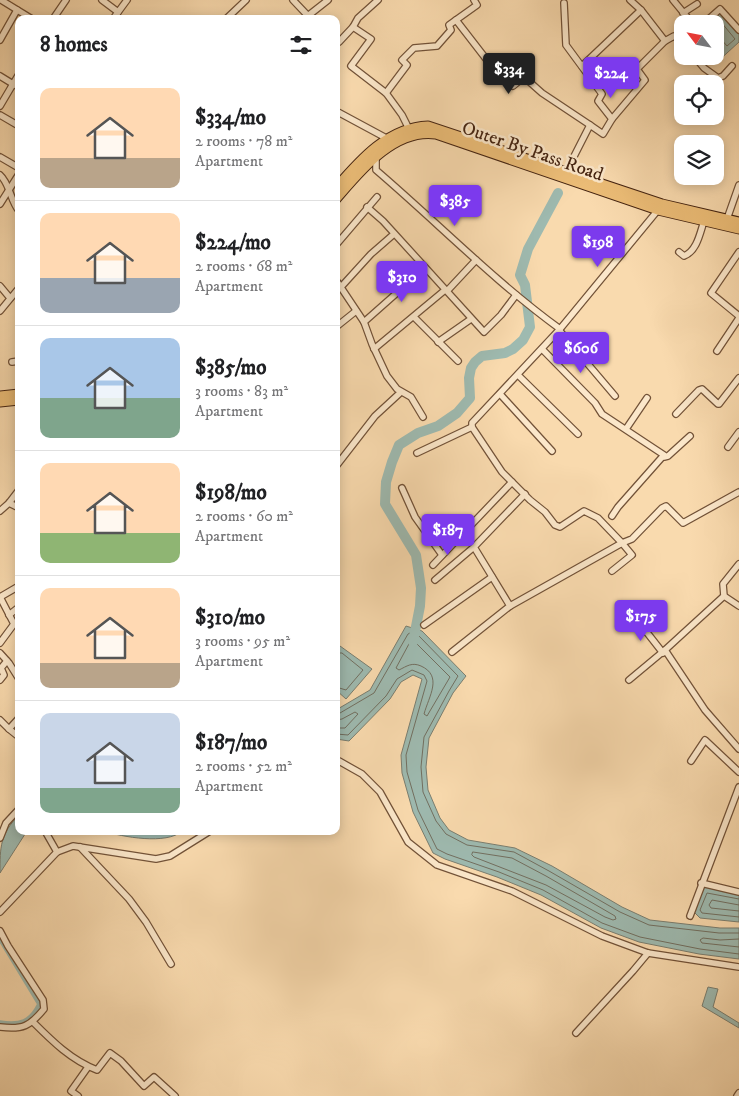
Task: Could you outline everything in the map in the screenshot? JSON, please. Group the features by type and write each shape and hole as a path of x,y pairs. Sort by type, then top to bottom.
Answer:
{"main road":[{"name":"Outer By Pass Road","path":"340,184 383,141 420,126 438,128 662,204 739,222"},
{"name":"Outer By Pass Road","path":"340,194 356,176 389,146 406,138 427,133 436,134 658,210 739,230"},
{"path":"0,396 15,394"},
{"path":"0,402 15,400"}],"street":[{"path":"1,0 26,15"},
{"path":"56,15 66,0"},
{"path":"102,0 118,12"},
{"path":"116,15 126,0"},
{"path":"230,15 246,0"},
{"path":"293,0 308,15"},
{"path":"312,15 328,0"},
{"path":"340,41 353,27 358,18 378,0"},
{"path":"386,93 407,65 402,60 414,48 437,46 451,30 449,25 477,5 474,0"},
{"path":"630,0 642,10 665,41"},
{"path":"673,0 684,13 697,4"},
{"path":"564,3 566,45 602,94 598,101 612,119"},
{"path":"713,15 720,9 739,30"},
{"path":"0,40 18,10"},
{"path":"582,66 642,10"},
{"path":"456,20 490,64 513,86 524,77 542,94 603,134 612,119 645,80 637,69 665,41 674,36"},
{"path":"353,27 371,39 350,66 386,93 402,115 409,129"},
{"path":"702,65 718,78 732,66"},
{"path":"0,76 15,84"},
{"path":"0,106 15,86"},
{"path":"340,112 388,139"},
{"path":"0,115 15,124"},
{"path":"566,172 590,126"},
{"path":"0,157 15,166"},
{"path":"376,157 376,170 516,295 560,330 615,396"},
{"path":"0,174 15,206"},
{"path":"0,204 15,180"},
{"path":"726,219 739,186"},
{"path":"340,240 377,196"},
{"path":"367,207 383,221 484,332 501,315 516,295"},
{"path":"612,571 632,555 622,542 598,518 584,511 560,527 557,527 545,512 502,472 472,427 472,423 560,330 658,210"},
{"path":"679,252 684,256 692,250 697,242 704,221"},
{"path":"394,234 371,254 341,287 364,322 374,349 388,376 397,389 411,397 423,416"},
{"path":"717,351 739,317 711,293 739,252"},
{"path":"374,349 445,290 448,290 476,260"},
{"path":"364,322 426,268"},
{"path":"0,286 10,298"},
{"path":"0,311 15,292"},
{"path":"340,324 356,311"},
{"path":"414,316 458,361"},
{"path":"438,342 471,319"},
{"path":"542,349 595,403 602,414 664,455 664,457"},
{"path":"518,375 578,434"},
{"path":"676,414 702,389 719,404 739,378"},
{"path":"340,459 375,416 401,392"},
{"path":"500,394 552,451"},
{"path":"626,429 647,398"},
{"path":"417,453 472,427"},
{"path":"728,447 739,432"},
{"path":"612,516 664,457 673,452 690,436"},
{"path":"433,565 512,482"},
{"path":"402,488 415,517 442,555"},
{"path":"452,652 510,606 622,542 632,539 662,508 666,506 683,523 739,492"},
{"path":"435,580 474,547 525,494"},
{"path":"0,511 15,495"},
{"path":"9,503 15,506"},
{"path":"474,547 510,606"},
{"path":"724,596 723,584 739,564"},
{"path":"424,624 492,577"},
{"path":"0,643 14,624 0,597 15,588"},
{"path":"724,596 739,606"},
{"path":"629,680 664,652 724,596"},
{"path":"9,614 15,610"},
{"path":"633,619 664,652 705,710 739,750"},
{"path":"0,653 15,673"},
{"path":"0,680 4,675 1,668 7,662"},
{"path":"0,720 15,734"},
{"path":"9,729 15,722"},
{"path":"691,760 705,740 739,772"},
{"path":"340,762 362,774 380,792 408,842 437,865 512,891 602,936 648,953 739,967"},
{"path":"690,916 739,787"},
{"path":"0,838 6,823 15,813"},
{"path":"47,835 56,852"},
{"path":"0,912 56,852 73,846 156,860 170,856 204,835"},
{"path":"80,847 129,899 146,922 171,964"},
{"path":"701,883 739,892"},
{"path":"0,931 43,1000 44,1009 33,1022 15,1029 0,1027"},
{"path":"576,1033 648,953"},
{"path":"33,1022 49,1039 80,1063 97,1070 110,1053 121,1061 144,1086 154,1077 175,1096"},
{"path":"78,1096 71,1091 88,1066"}],"water":[{"path":"724,17 739,34 739,42 724,56"},
{"path":"406,626 422,631 466,676 453,693 429,738 426,767 428,790 440,818 449,830 468,840 515,848 552,866 622,907 650,920 720,928 739,928 739,959 699,954 639,942 601,928 541,895 433,853 413,812 402,773 401,755 422,679 413,675 401,682 390,699 349,741 340,740 340,708 370,690"},
{"path":"340,646 372,669 346,699 340,694"},
{"path":"15,820 15,835 24,835 0,873 2,841"},
{"path":"118,835 175,835 155,839"},
{"path":"703,886 739,894 739,922 700,918 694,912"},
{"path":"708,987 718,989 713,1007 739,1023 739,1028 702,1006"}],"waterway":[{"path":"413,642 420,606 421,588 416,555 385,504 386,482 392,462 399,445 418,433 438,426 457,413 470,398 469,378 471,368 475,362 482,356 505,353 523,340 530,327 525,285 520,275 528,249 558,193"},
{"path":"0,938 40,1004 33,1015 24,1022 13,1024 0,1023"}]}
